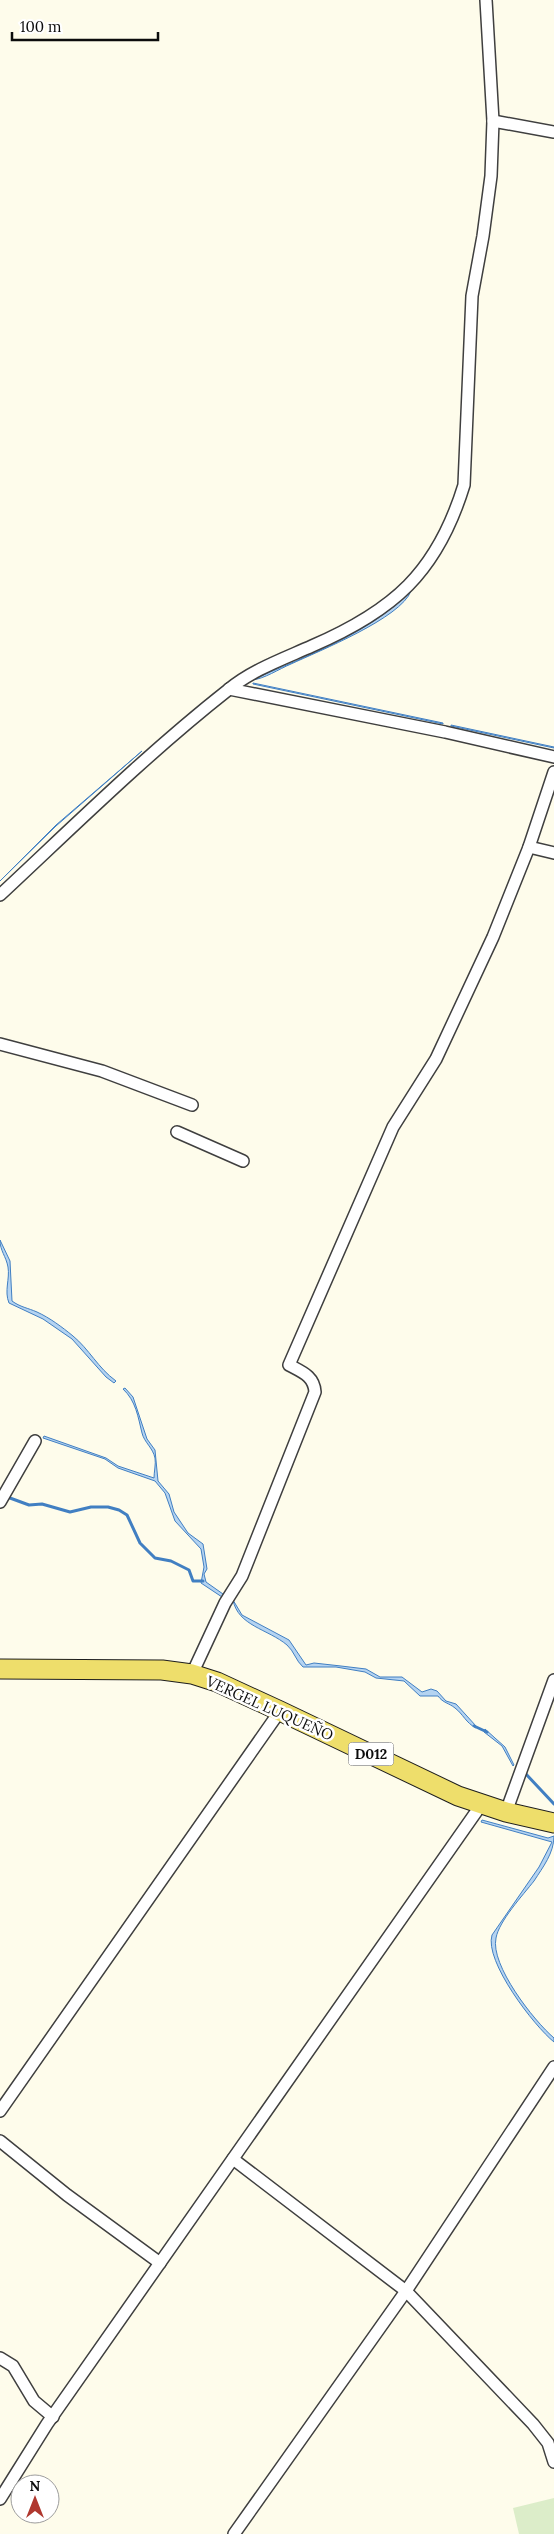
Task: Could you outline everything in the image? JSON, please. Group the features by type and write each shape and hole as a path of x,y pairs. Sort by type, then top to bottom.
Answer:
{"main road":[{"name":"VERGEL LUQUEÑO","path":"0,1669 153,1669 192,1674 217,1682 443,1789 506,1812 554,1823"}],"street":[{"path":"0,894 137,768 229,689 249,675 363,622 390,603 425,565 455,515 464,486 472,296 491,176 493,121 486,0"},
{"path":"493,121 554,132"},
{"path":"229,689 445,732 554,757"},
{"path":"192,1674 225,1603 242,1576 315,1392 313,1381 308,1375 289,1365 393,1127 436,1058 493,937 529,847 554,772"},
{"path":"529,847 554,853"},
{"path":"0,1044 102,1071 192,1105"},
{"path":"178,1132 243,1161"},
{"path":"0,1502 35,1441"},
{"path":"506,1812 554,1680"},
{"path":"0,2111 280,1711"},
{"path":"0,2499 53,2417 481,1804"},
{"path":"234,2534 406,2291 554,2067"},
{"path":"0,2141 68,2195 160,2263"},
{"path":"233,2159 406,2291 533,2424 548,2443 554,2462"},
{"path":"0,2358 13,2366 34,2401 53,2417"}],"green space":[{"path":"554,2498 554,2534 519,2534 513,2508"}],"water":[{"path":"411,591 404,601 392,612 376,623 358,633 271,674 252,680 336,643 356,632 394,606"},
{"path":"253,684 443,723 443,724"},
{"path":"451,726 554,747 554,748"},
{"path":"142,751 56,826 0,881 56,825"},
{"path":"0,1240 10,1261 12,1301 47,1317 79,1341 116,1381 114,1383 106,1377 72,1339 43,1319 9,1303 7,1294 8,1267"},
{"path":"125,1388 133,1397 147,1439 155,1450 158,1481 169,1494 174,1512 188,1533 203,1544 207,1569 204,1574 206,1582 223,1594 222,1597 201,1583 204,1567 201,1549 175,1521 165,1493 155,1481 118,1468 105,1459 43,1438 44,1436 106,1458 118,1466 154,1478 154,1454 143,1436 136,1410 131,1399 123,1389"},
{"path":"233,1600 242,1615 289,1640 306,1665 314,1663 366,1669 380,1677 402,1677 422,1692 431,1689 437,1691 446,1701 456,1704 476,1728 455,1708 438,1696 420,1696 404,1681 376,1678 365,1672 336,1667 303,1667 287,1645 241,1616"},
{"path":"485,1729 505,1747 513,1766 502,1746 484,1732"},
{"path":"482,1820 548,1838 554,1836 550,1854 544,1865 534,1881 512,1908 498,1931 496,1949 506,1977 515,1992 554,2038 554,2042 523,2008 512,1992 496,1960 492,1946 492,1935 539,1867 552,1842 481,1822"}],"waterway":[{"path":"10,1498 29,1505 42,1504 70,1512 91,1507 108,1507 119,1510 127,1515 140,1543 155,1558 171,1561 189,1570 193,1581 203,1581"},
{"path":"474,1726 487,1732"},
{"path":"525,1773 554,1804"}]}
